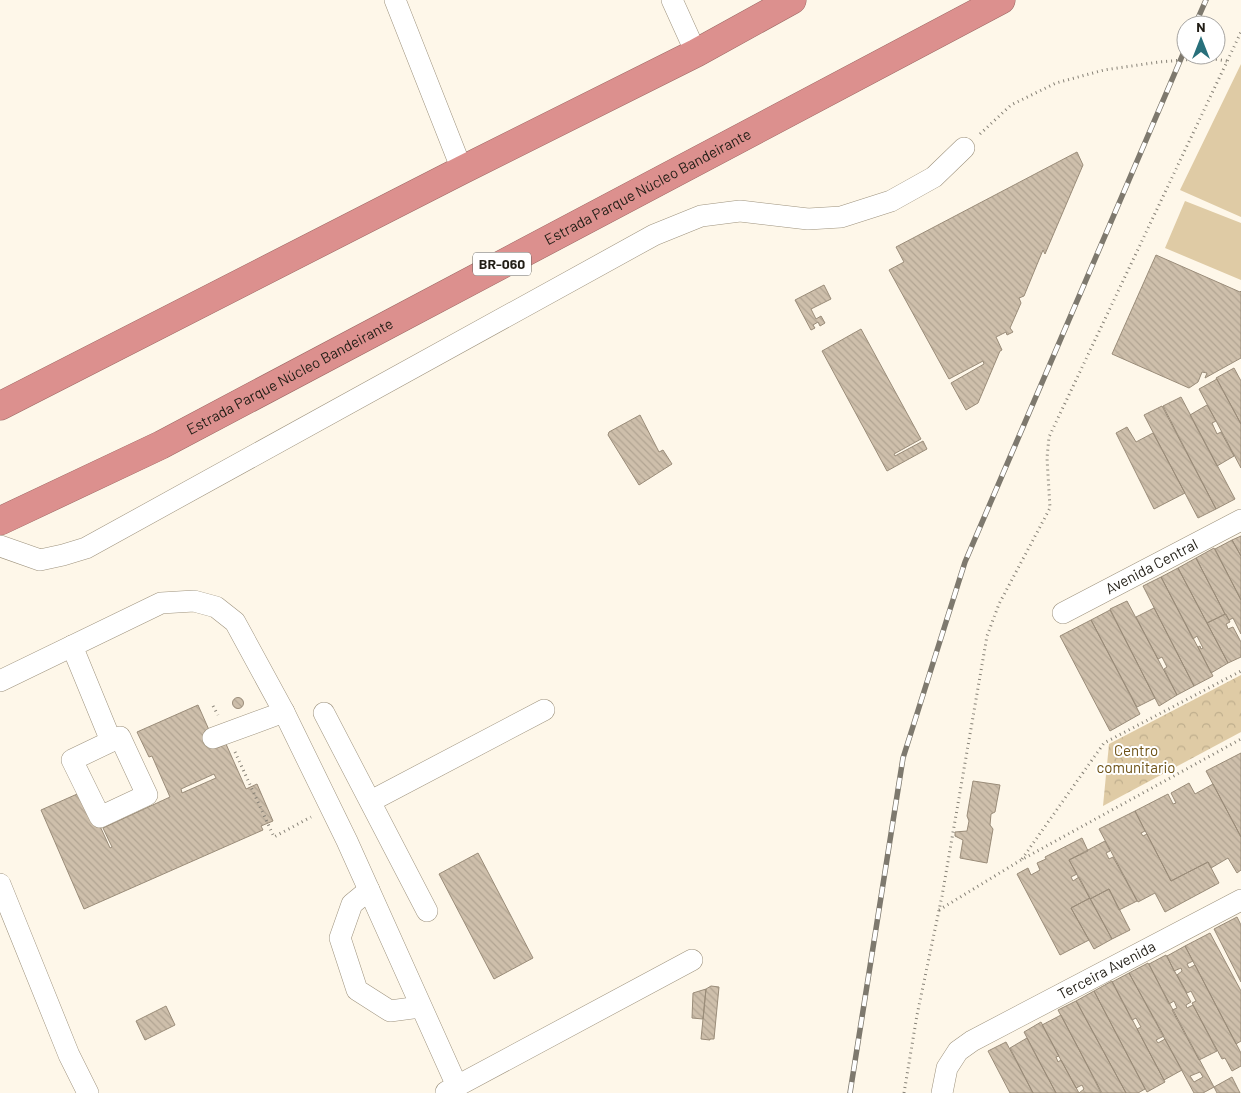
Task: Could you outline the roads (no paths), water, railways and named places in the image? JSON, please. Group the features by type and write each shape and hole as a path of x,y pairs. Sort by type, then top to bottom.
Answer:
{"highway":[{"path":"0,406 462,170 696,54 792,0"},
{"name":"Estrada Parque Núcleo Bandeirante","path":"0,522 161,445 1001,0"}],"street":[{"path":"395,0 462,170"},
{"path":"672,0 696,54"},
{"path":"0,546 40,560 86,548 662,232 701,216 740,211 808,218 841,217 891,201 934,177 964,148"},
{"name":"Avenida Central","path":"1063,612 1241,520"},
{"path":"0,680 161,603 194,601 216,607 235,622 284,712 347,841 420,1007 450,1090 692,960"},
{"path":"72,646 111,741"},
{"path":"371,802 544,710"},
{"path":"220,735 284,712"},
{"path":"324,713 427,911"},
{"path":"0,884 69,1055 88,1093"},
{"path":"369,890 352,904 340,938 357,990 390,1011 420,1007"},
{"name":"Terceira Avenida","path":"942,1093 948,1068 952,1060 958,1051 972,1041 1241,900"}],"railway":[{"path":"1199,15 1206,0"},
{"path":"850,1093 903,758 965,562 1178,65"}],"park label":[{"name":"Centro comunitario","path":"1136,760"}]}
